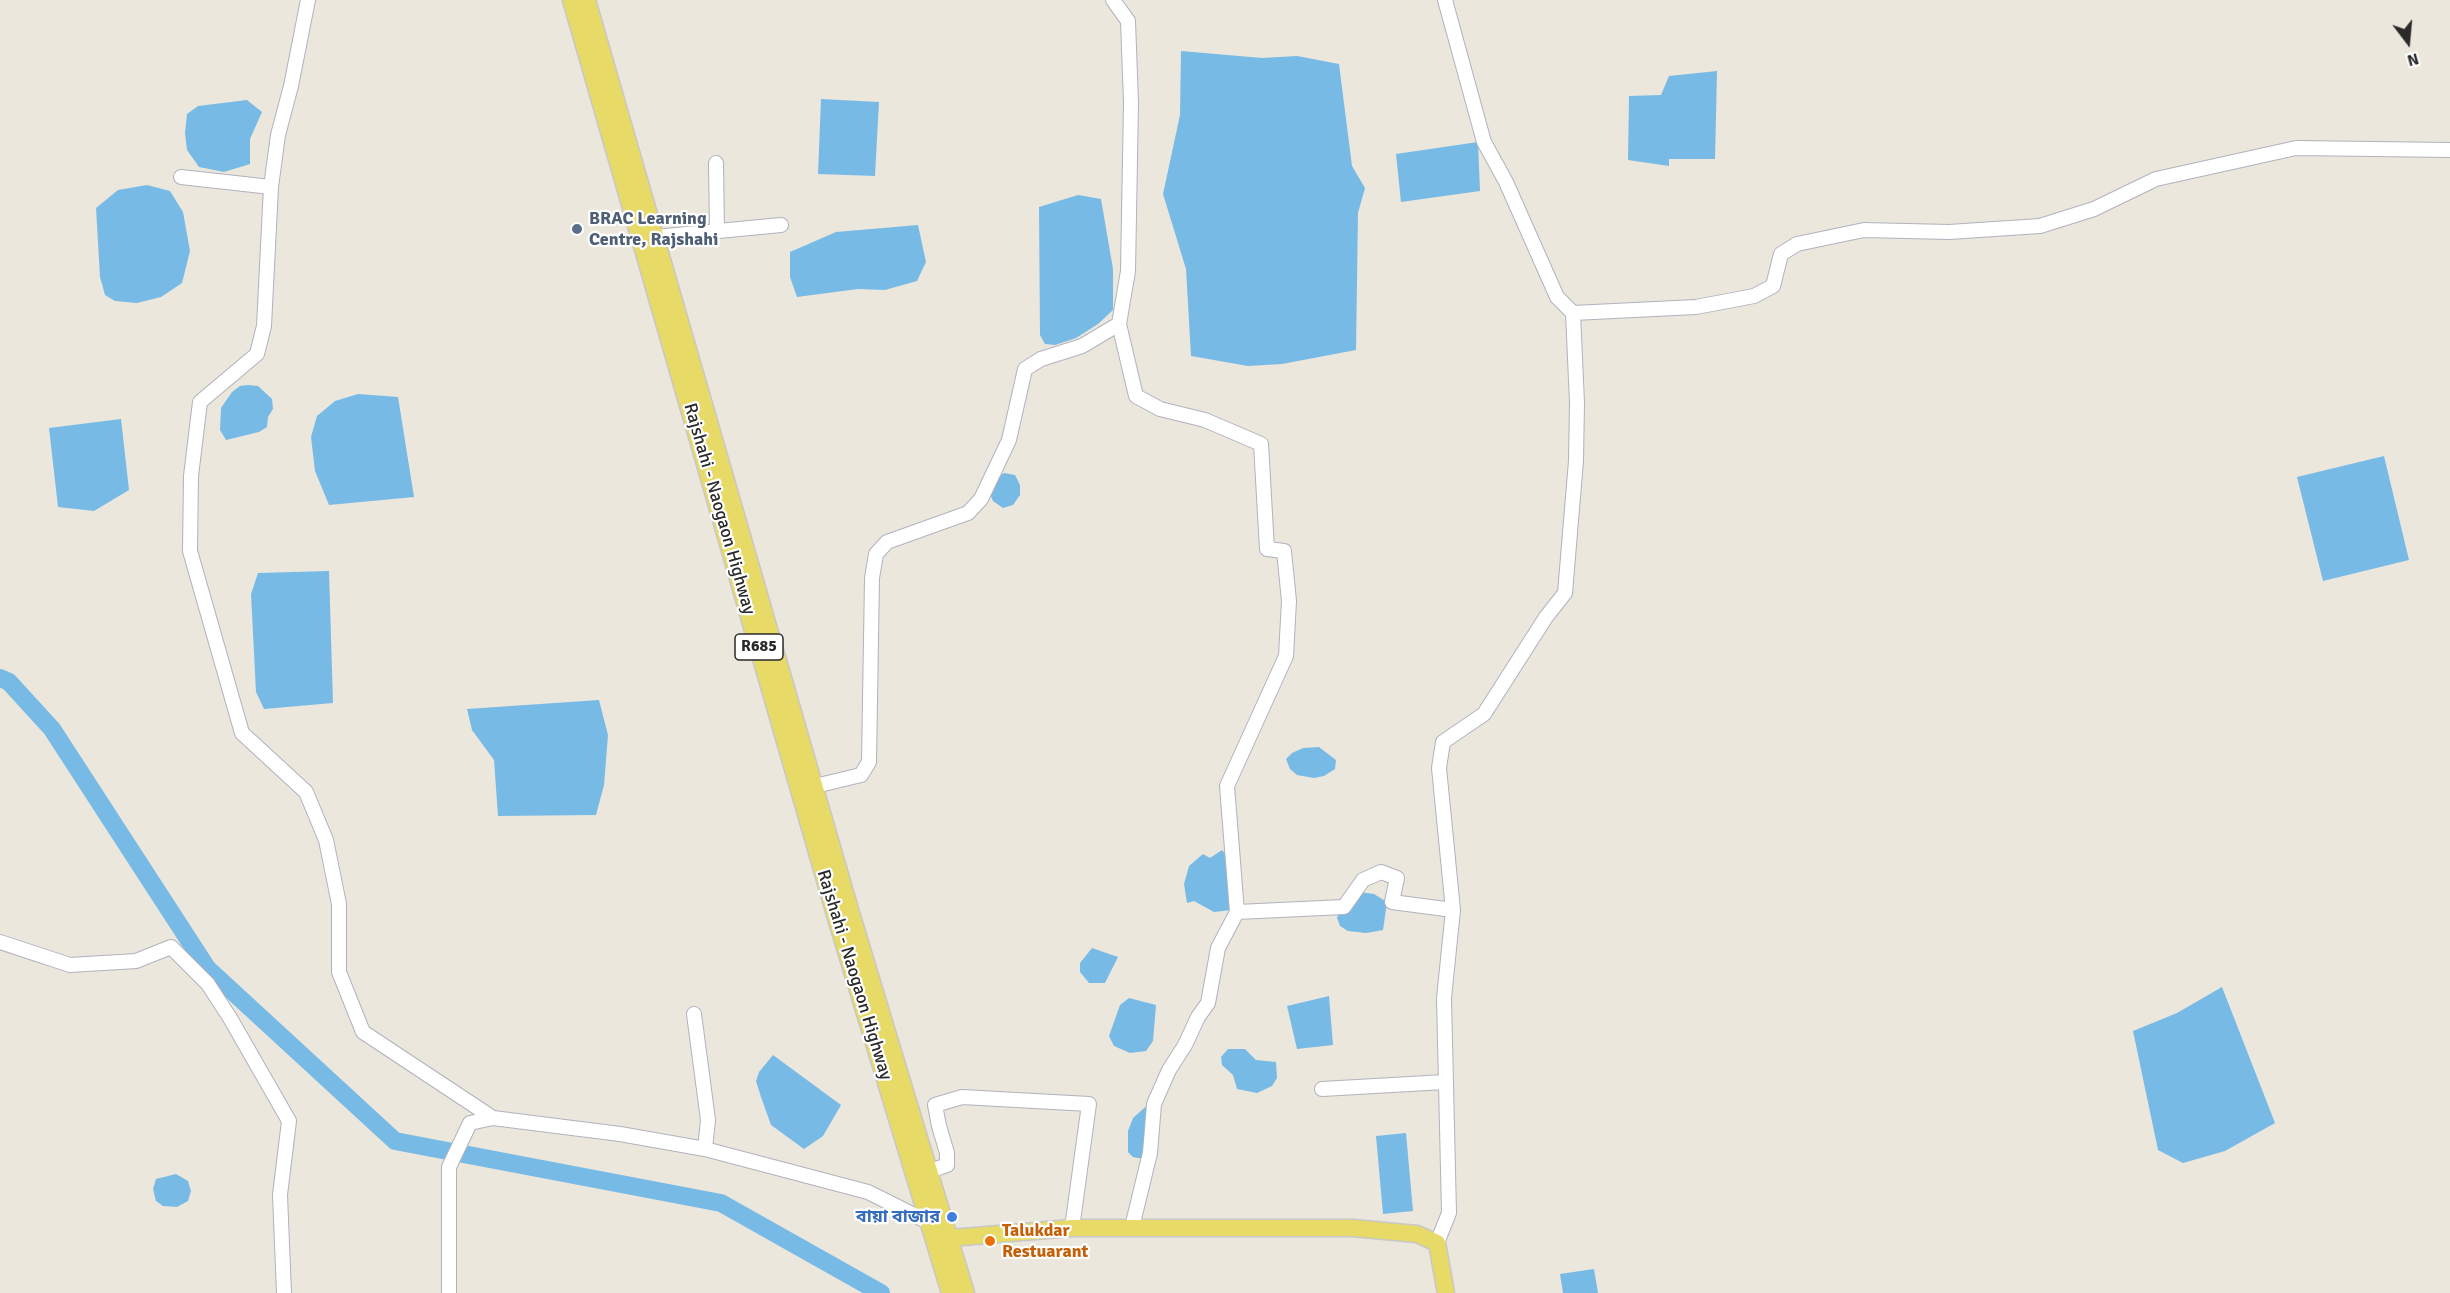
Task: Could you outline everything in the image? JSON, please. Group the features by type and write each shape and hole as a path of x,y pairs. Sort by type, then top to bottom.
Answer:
{"main road":[{"name":"Rajshahi - Naogaon Highway","path":"571,0 836,918 897,1091 930,1171 966,1293"},
{"name":"Rajshahi - Naogaon Highway","path":"587,0 815,786 950,1293"},
{"path":"950,1238 1072,1228 1132,1227 1353,1228 1417,1234 1437,1243 1446,1293"}],"street":[{"path":"308,0 291,86 278,135 271,187 264,326 257,354 200,402 191,476 190,551 242,733 306,792 326,840 339,904 339,972 363,1032 493,1118"},
{"path":"1113,0 1128,21 1131,103 1128,271 1119,324 1136,396 1160,409 1205,420 1261,444 1267,549 1284,551 1289,601 1286,656 1227,786 1237,912 1218,948 1208,1004 1197,1017 1154,1104 1150,1153 1132,1227"},
{"path":"1437,1243 1449,1213 1444,998 1453,909 1439,768 1443,742 1484,714 1546,617 1565,593 1576,460 1573,313 1557,297 1506,182 1484,142 1445,0"},
{"path":"1573,313 1696,307 1754,296 1773,286 1781,254 1797,244 1864,230 1949,231 2040,226 2094,208 2156,179 2296,148 2450,150"},
{"path":"716,163 717,231"},
{"path":"181,177 271,187"},
{"path":"656,237 781,225"},
{"path":"815,786 861,775 869,762 872,578 876,554 887,542 968,513 981,499 1009,440 1025,369 1041,359 1082,346 1119,324"},
{"path":"1237,912 1344,907 1363,880 1381,872 1397,878 1392,902 1453,909"},
{"path":"0,942 70,965 136,961 171,947 208,984 289,1120 280,1195 284,1293"},
{"path":"694,1014 708,1120 705,1149"},
{"path":"1322,1089 1445,1082"},
{"path":"930,1171 947,1165 947,1153 936,1105 962,1096 1089,1104 1072,1228"},
{"path":"449,1293 449,1167 470,1123 493,1118 620,1134 705,1149 868,1192 930,1223"}],"water":[{"path":"1181,51 1262,58 1297,56 1339,64 1352,166 1365,188 1358,213 1356,350 1282,364 1248,366 1191,356 1186,269 1163,194 1180,115"},
{"path":"1717,71 1715,159 1669,159 1669,166 1628,160 1629,96 1661,95 1669,76"},
{"path":"821,99 879,102 875,176 818,174"},
{"path":"247,100 262,112 250,139 250,164 224,172 199,167 187,150 185,133 187,114 198,106"},
{"path":"1478,142 1480,191 1401,202 1396,154"},
{"path":"147,185 170,191 183,212 190,251 182,283 161,297 137,303 115,301 105,295 100,277 96,208 118,190"},
{"path":"1078,195 1101,199 1113,269 1113,310 1098,324 1076,338 1055,345 1045,344 1040,335 1039,207"},
{"path":"918,225 926,262 917,281 885,290 858,289 797,297 790,277 790,252 836,232"},
{"path":"240,386 258,386 272,399 273,409 268,417 267,427 259,432 226,440 220,430 221,408 232,392"},
{"path":"358,394 398,397 414,497 329,505 315,471 311,437 317,416 335,401"},
{"path":"121,419 129,490 94,511 58,507 49,428"},
{"path":"2384,456 2409,560 2323,581 2297,477"},
{"path":"1004,473 1015,475 1020,485 1020,495 1013,505 1003,508 993,501 990,494 997,478"},
{"path":"329,571 333,703 264,709 256,692 251,594 258,573"},
{"path":"599,700 608,735 604,785 596,815 498,816 494,760 472,730 467,709"},
{"path":"1319,747 1336,760 1335,769 1324,776 1314,778 1297,775 1290,769 1286,759 1292,753 1303,748"},
{"path":"1222,850 1227,856 1231,910 1214,912 1194,901 1187,903 1184,884 1189,866 1203,854 1210,858"},
{"path":"1359,892 1374,894 1387,902 1383,930 1366,933 1348,931 1340,926 1337,918 1339,913"},
{"path":"1092,948 1118,957 1105,983 1089,983 1080,972 1080,963"},
{"path":"2222,987 2275,1123 2225,1151 2183,1163 2158,1150 2133,1031 2177,1013"},
{"path":"1329,996 1333,1045 1297,1049 1287,1006"},
{"path":"1129,998 1156,1005 1153,1041 1146,1051 1130,1053 1114,1046 1109,1036 1120,1005"},
{"path":"1228,1049 1245,1049 1256,1060 1276,1062 1277,1078 1272,1086 1257,1093 1237,1089 1233,1075 1222,1065 1221,1057"},
{"path":"773,1055 841,1105 823,1136 804,1149 771,1125 761,1097 756,1081 759,1072"},
{"path":"1151,1102 1144,1159 1133,1157 1128,1152 1128,1131 1133,1118"},
{"path":"1406,1133 1413,1211 1383,1214 1376,1136"},
{"path":"176,1174 188,1181 191,1191 188,1201 177,1207 163,1206 156,1201 153,1189 156,1179"},
{"path":"1594,1269 1598,1293 1563,1293 1560,1274"}],"waterway":[{"path":"0,678 9,682 52,729 207,968 395,1141 721,1203 881,1293"}],"place":[{"name":"BRAC Learning Centre, Rajshahi","path":"577,229"},
{"name":"বায়া বাজার","path":"952,1217"},
{"name":"Talukdar Restuarant","path":"990,1241"}]}
